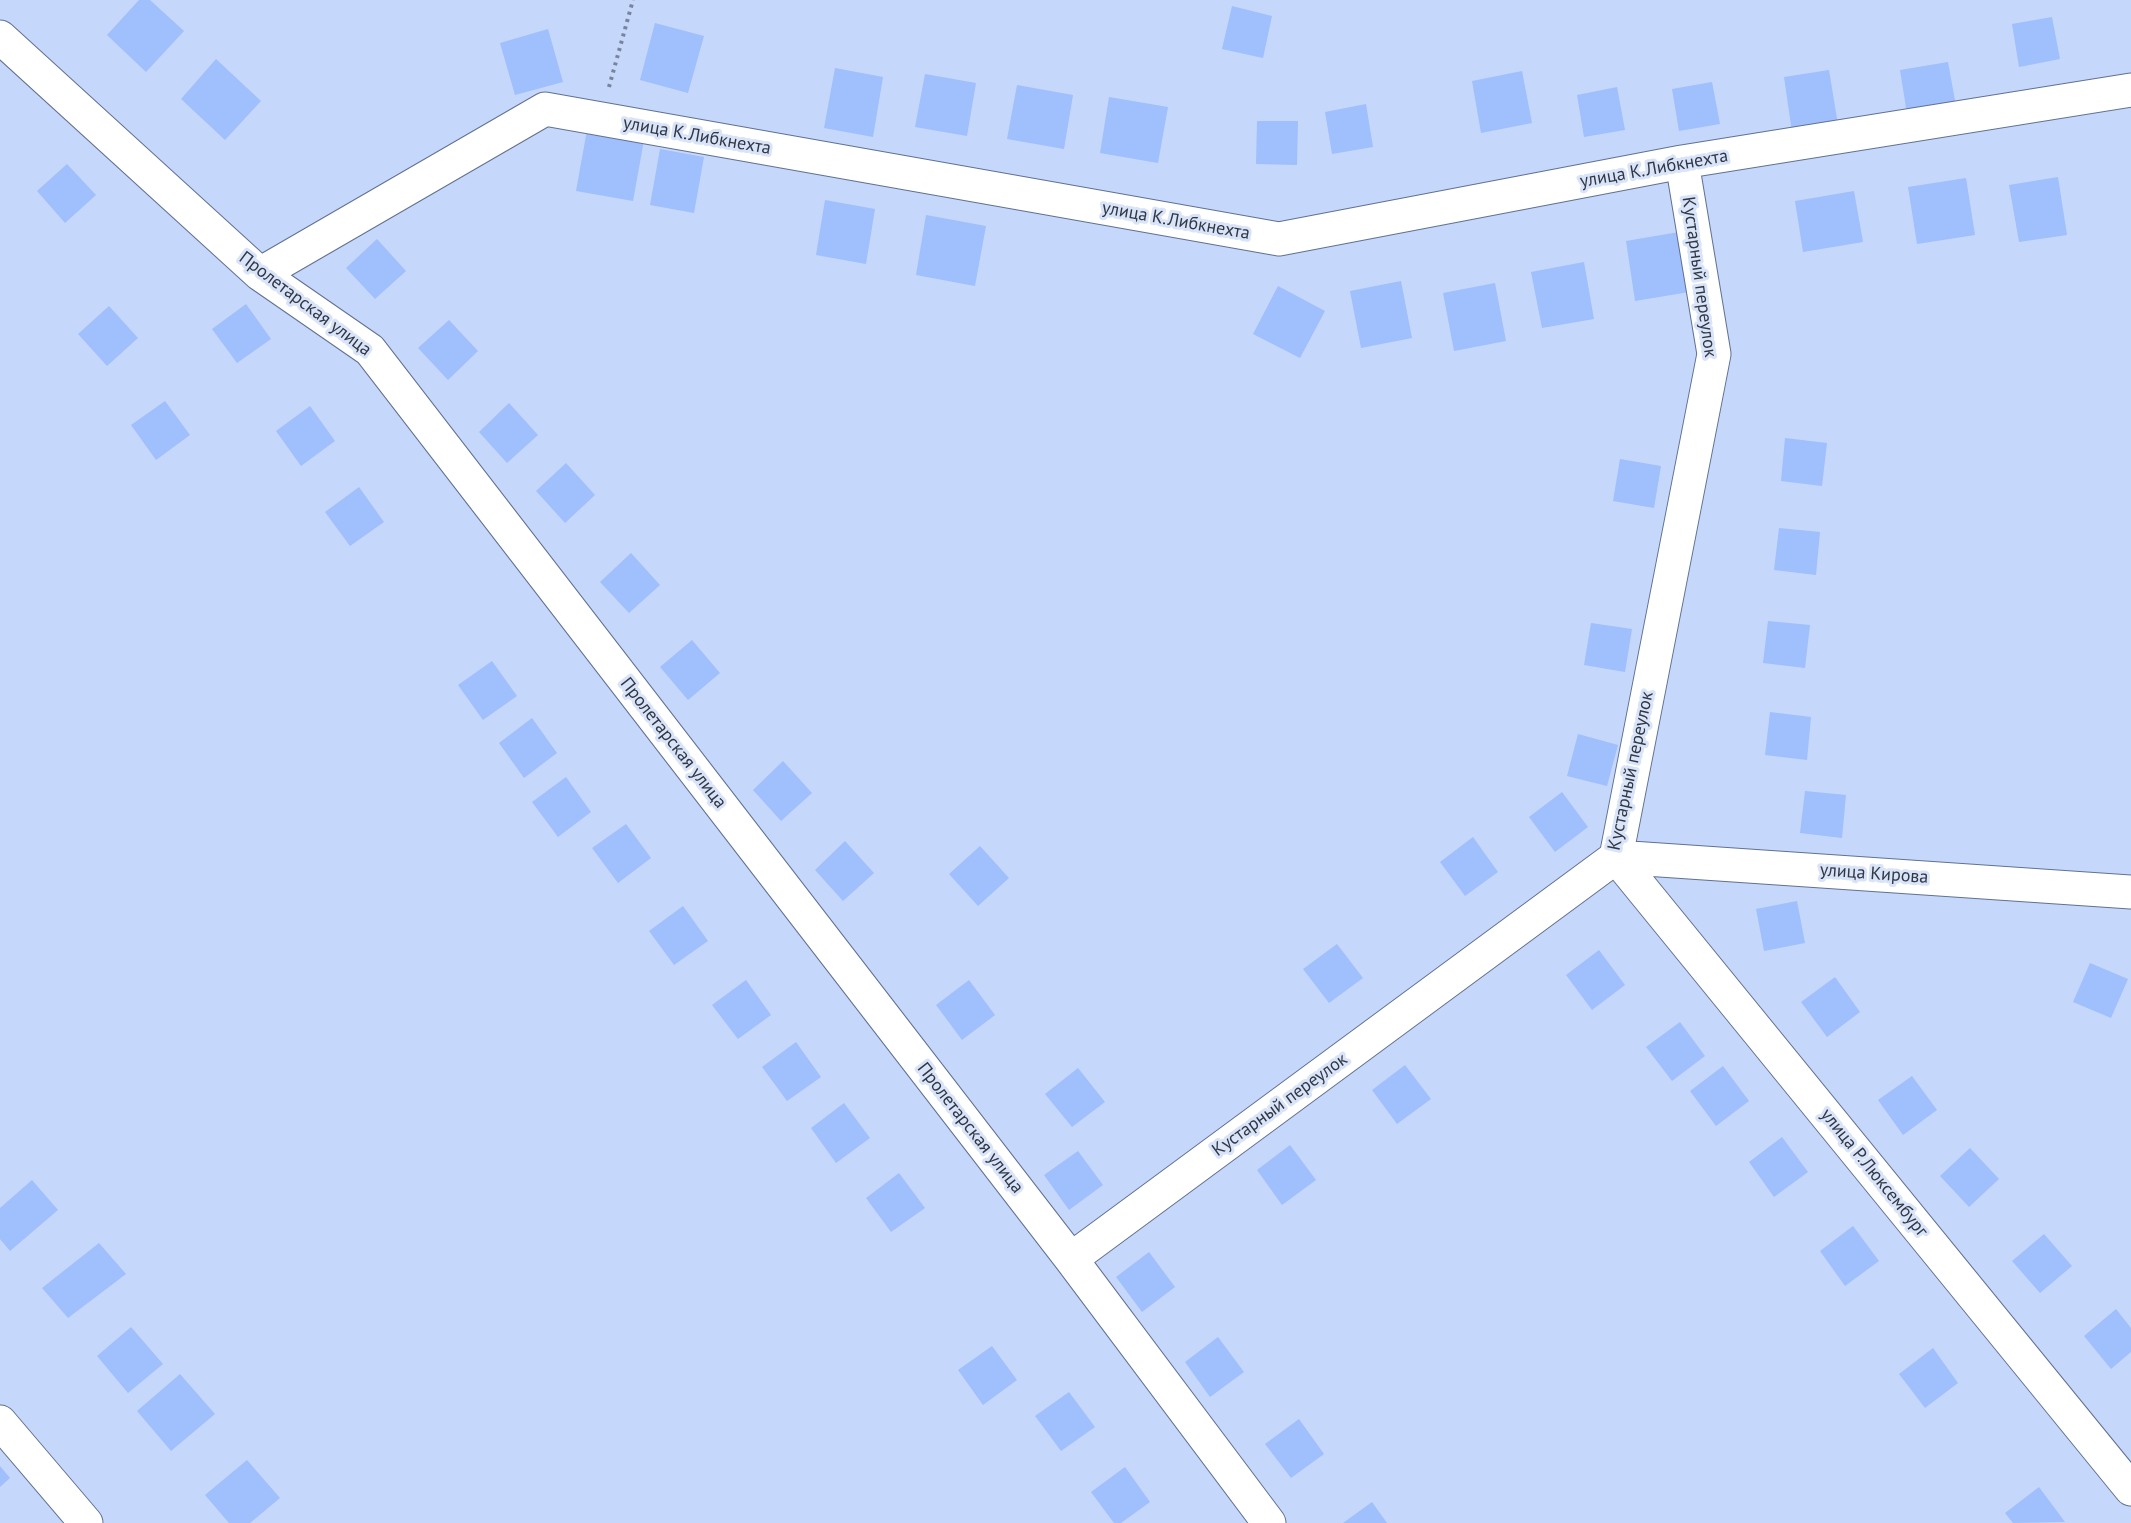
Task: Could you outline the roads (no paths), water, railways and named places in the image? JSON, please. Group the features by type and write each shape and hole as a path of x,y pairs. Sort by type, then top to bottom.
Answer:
{"street":[{"name":"Пролетарская улица","path":"0,37 260,274 370,350 1071,1259 1269,1523"},
{"name":"улица К.Либкнехта","path":"260,274 545,110 1279,239 1682,162 2131,90"},
{"name":"Кустарный переулок","path":"1071,1259 1616,857 1713,354 1682,162"},
{"name":"улица Кирова","path":"1616,857 2131,892"},
{"name":"улица Р.Люксембург","path":"1616,857 2131,1489"},
{"path":"0,1422 86,1523"}]}
